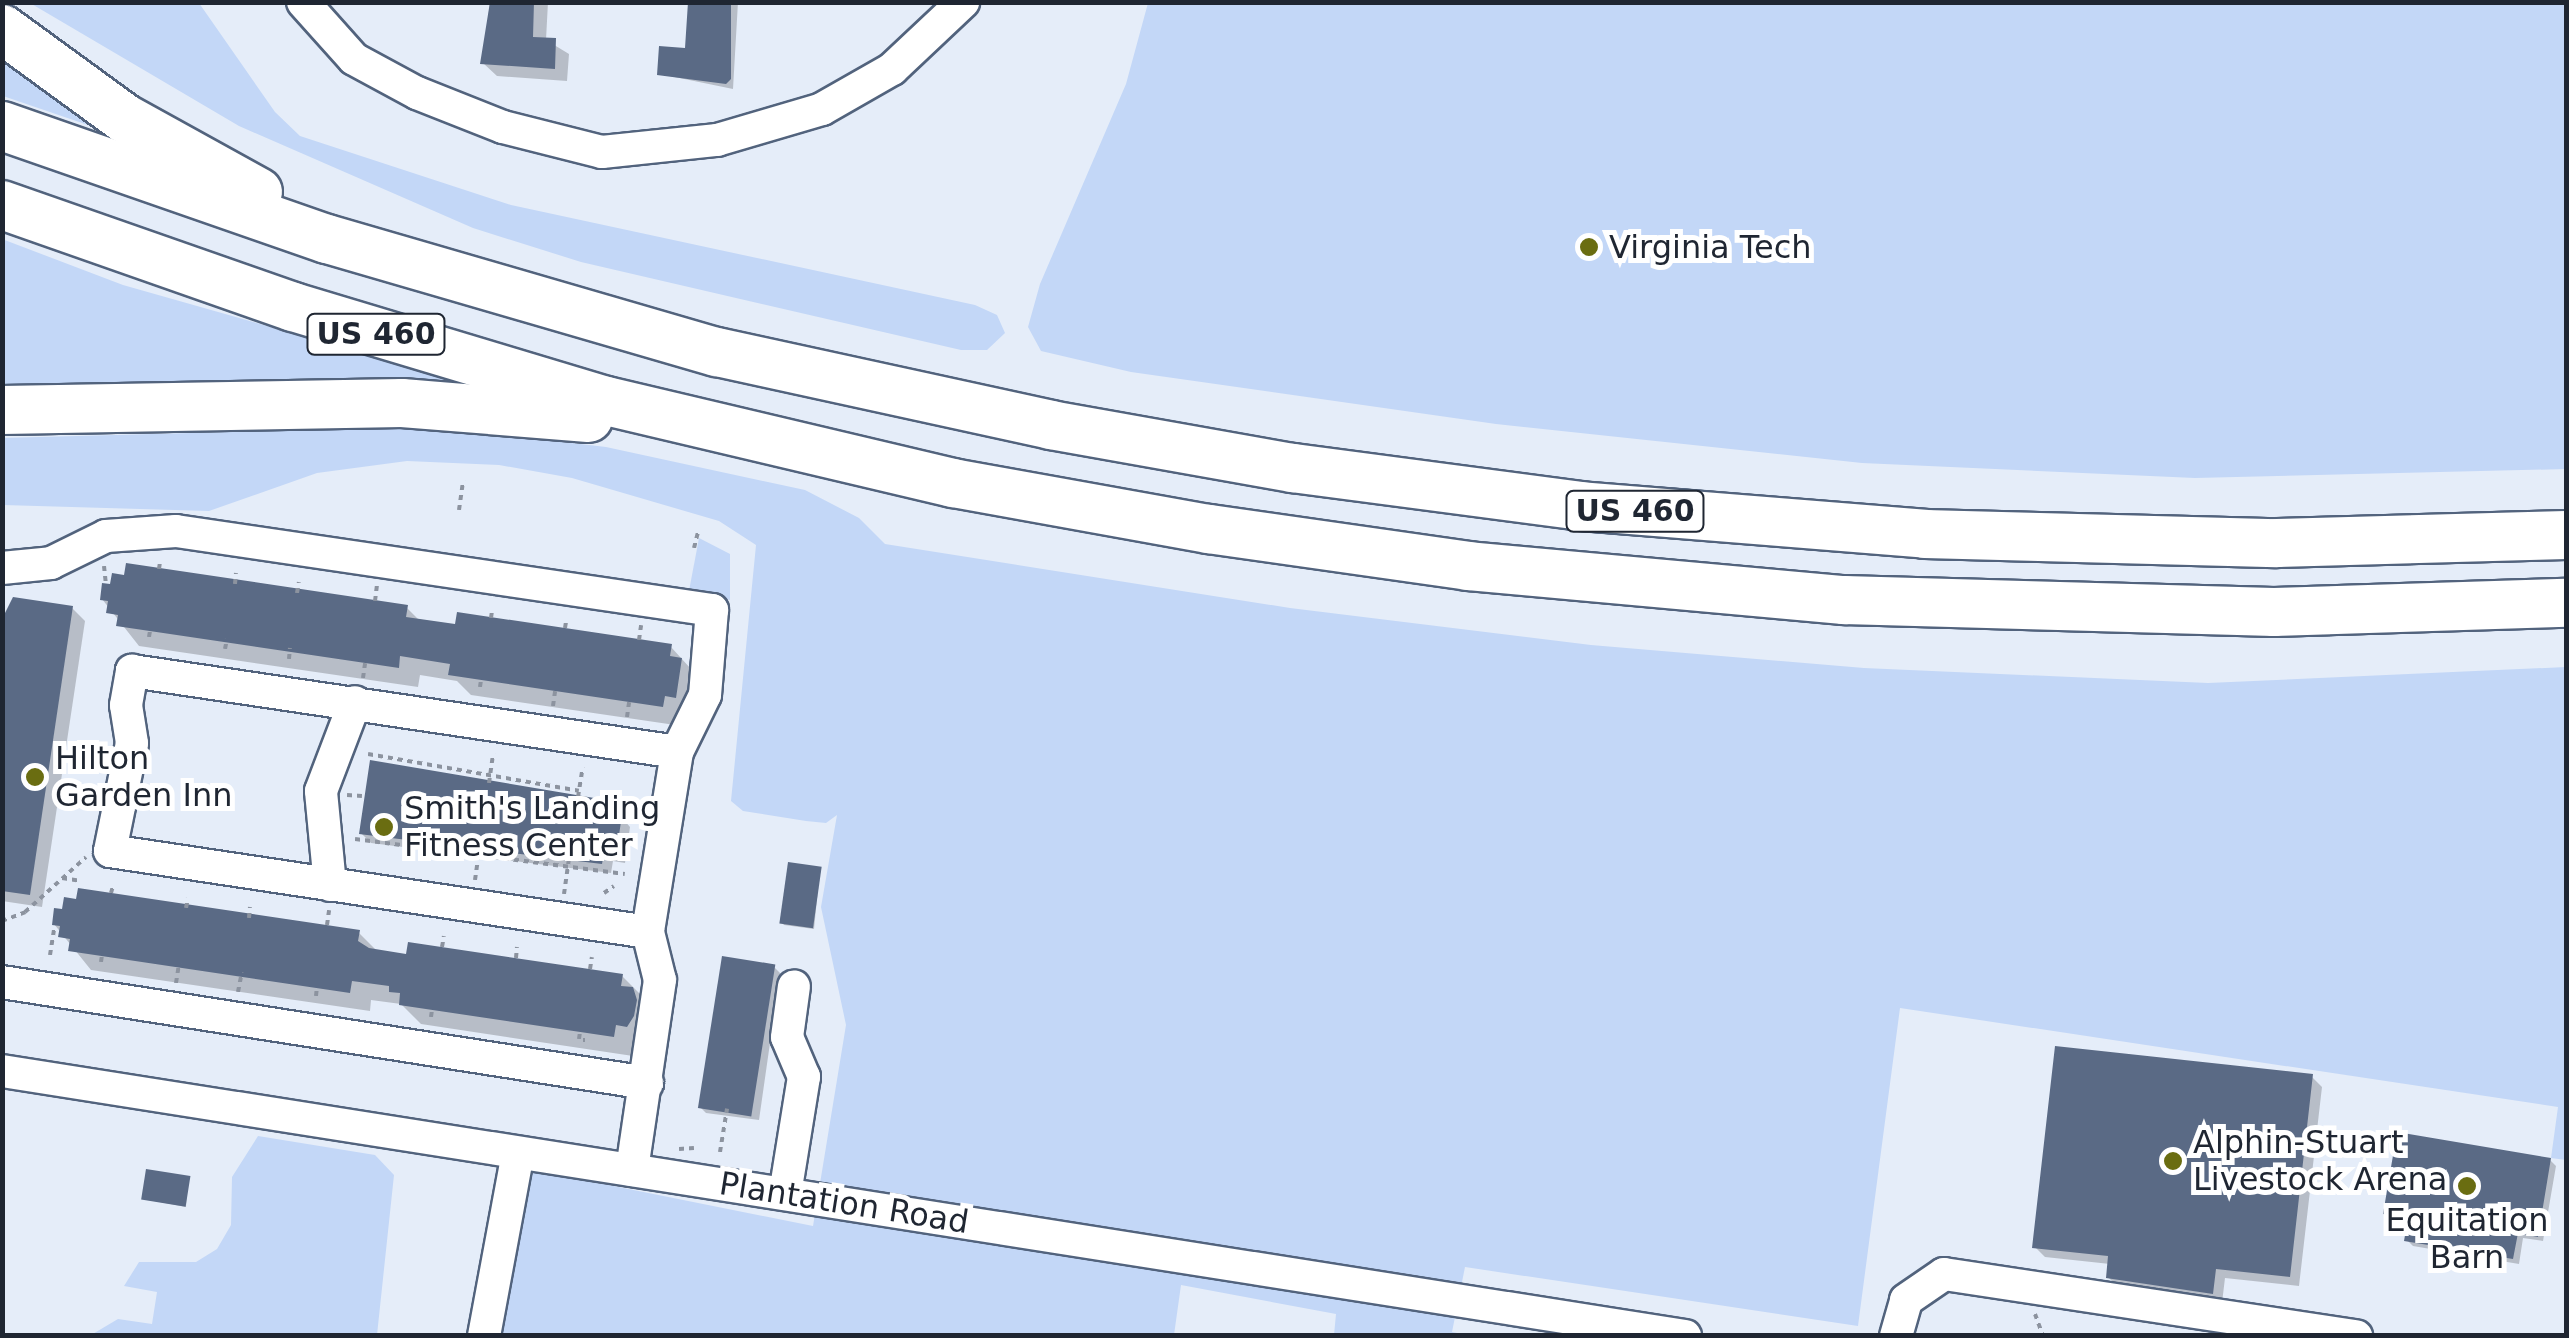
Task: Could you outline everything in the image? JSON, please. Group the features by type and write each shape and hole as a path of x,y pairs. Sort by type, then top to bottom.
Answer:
{"highway":[{"path":"2,29 124,118 326,239"},
{"name":"US 460","path":"2,126 326,239 717,352 960,406 1255,462 1512,498 1717,520 2012,537 2277,543 2566,535"},
{"name":"US 460","path":"2,205 369,332 756,438 1209,529 1674,588 2058,610 2274,612 2566,603"},
{"path":"2,410 402,403 756,438"}],"street":[{"path":"303,2 354,59 417,92 503,128 602,152 718,140 822,109 892,69 962,2"},
{"path":"2,568 51,563 106,536 176,530 709,608 716,619 705,694 676,752 648,932 660,980 632,1170"},
{"path":"648,932 329,900 110,852 132,744 126,706 132,670 359,687 676,752"},
{"path":"329,900 321,791 359,687"},
{"path":"2,982 647,1083"},
{"path":"785,1194 804,1077 787,1037 794,986"},
{"name":"Plantation Road","path":"2,1072 1685,1336"},
{"path":"484,1336 518,1153"},
{"path":"1896,1336 1906,1300 1944,1274 2356,1336"}],"path":[{"path":"459,510 463,480"},
{"path":"694,548 698,532"},
{"path":"104,556 106,584"},
{"path":"235,584 236,573"},
{"path":"297,593 299,582"},
{"path":"375,600 376,590"},
{"path":"639,640 640,630"},
{"path":"226,649 227,638"},
{"path":"289,659 290,648"},
{"path":"359,687 365,663"},
{"path":"554,701 555,691"},
{"path":"628,712 629,702"},
{"path":"489,781 493,753"},
{"path":"368,754 428,764 489,781 579,794 583,767"},
{"path":"427,772 428,764"},
{"path":"352,795 362,796"},
{"path":"414,849 416,838"},
{"path":"355,840 424,851 426,844 479,849 625,874"},
{"path":"475,876 479,849"},
{"path":"2,921 25,912 80,858"},
{"path":"564,890 568,862"},
{"path":"62,878 80,881"},
{"path":"604,892 614,886"},
{"path":"186,908 188,898"},
{"path":"327,925 329,900"},
{"path":"249,918 250,907"},
{"path":"50,955 55,925"},
{"path":"442,948 444,936"},
{"path":"516,958 518,947"},
{"path":"590,970 596,958"},
{"path":"176,976 178,963"},
{"path":"239,986 242,972"},
{"path":"316,996 317,987"},
{"path":"431,1017 432,1010"},
{"path":"580,1032 582,1040"},
{"path":"720,1152 727,1109"}],"shaded area":[{"path":"30,3 199,3 275,112 300,136 511,205 975,305 997,315 1005,333 987,350 961,350 581,262 473,228 239,126"},
{"name":"Virginia Tech","path":"1148,3 2566,3 2566,469 2195,478 1862,463 1496,424 1131,372 1041,351 1028,327 1040,284 1126,84"},
{"path":"2,43 132,140 3,96"},
{"path":"2,239 123,285 542,404 3,391"},
{"path":"454,429 606,447 805,490 859,518 885,544 1290,608 1591,645 1864,668 2208,683 2566,667 2566,1160 2551,1158 2558,1107 1900,1008 1858,1326 1465,1267 1452,1332 1468,1335 1334,1335 1336,1314 1181,1285 1174,1335 501,1335 529,1169 813,1226 846,1025 821,907 837,815 826,823 806,821 743,811 731,801 756,545 719,521 572,478 499,465 407,461 317,473 209,511 3,505 2,438"},
{"path":"699,538 730,554 730,600 689,591"},
{"path":"258,1136 375,1155 394,1175 377,1335 91,1335 118,1319 152,1324 157,1292 124,1286 139,1262 196,1262 217,1249 231,1225 232,1177"}],"building":[{"path":"490,2 534,2 533,37 556,38 555,69 480,64"},
{"path":"688,2 731,2 731,79 726,84 657,75 659,46 685,48"},
{"path":"126,563 408,605 406,617 455,624 457,612 672,644 670,656 682,658 676,698 665,696 663,707 448,675 450,664 400,656 399,668 116,626 118,615 106,613 108,601 100,600 102,583 110,584 112,573 124,575"},
{"path":"13,597 73,606 30,895 2,891 2,619"},
{"path":"370,760 612,801 610,813 622,815 616,855 604,853 602,864 359,834"},
{"path":"788,862 822,867 813,928 779,923"},
{"path":"78,888 360,930 358,941 369,948 406,954 408,942 623,974 621,986 633,987 637,1000 634,1016 627,1027 616,1025 614,1037 399,1005 400,993 389,992 389,986 352,981 350,993 68,951 70,939 58,937 60,926 52,925 54,908 62,909 64,897 76,899"},
{"path":"722,956 775,964 751,1117 698,1108"},
{"name":"Alphin-Stuart Livestock Arena","path":"2055,1046 2313,1074 2290,1277 2216,1269 2213,1294 2106,1278 2108,1256 2032,1248"},
{"name":"Equitation Barn","path":"2397,1132 2551,1158 2538,1237 2518,1233 2513,1259 2404,1241 2408,1218 2383,1214"},
{"path":"146,1169 190,1176 186,1207 141,1200"}],"place":[{"name":"Virginia Tech","path":"1589,247"},
{"name":"Hilton Garden Inn","path":"35,777"},
{"name":"Smith's Landing Fitness Center","path":"384,827"},
{"name":"Alphin-Stuart Livestock Arena","path":"2173,1161"},
{"name":"Equitation Barn","path":"2467,1186"}]}
